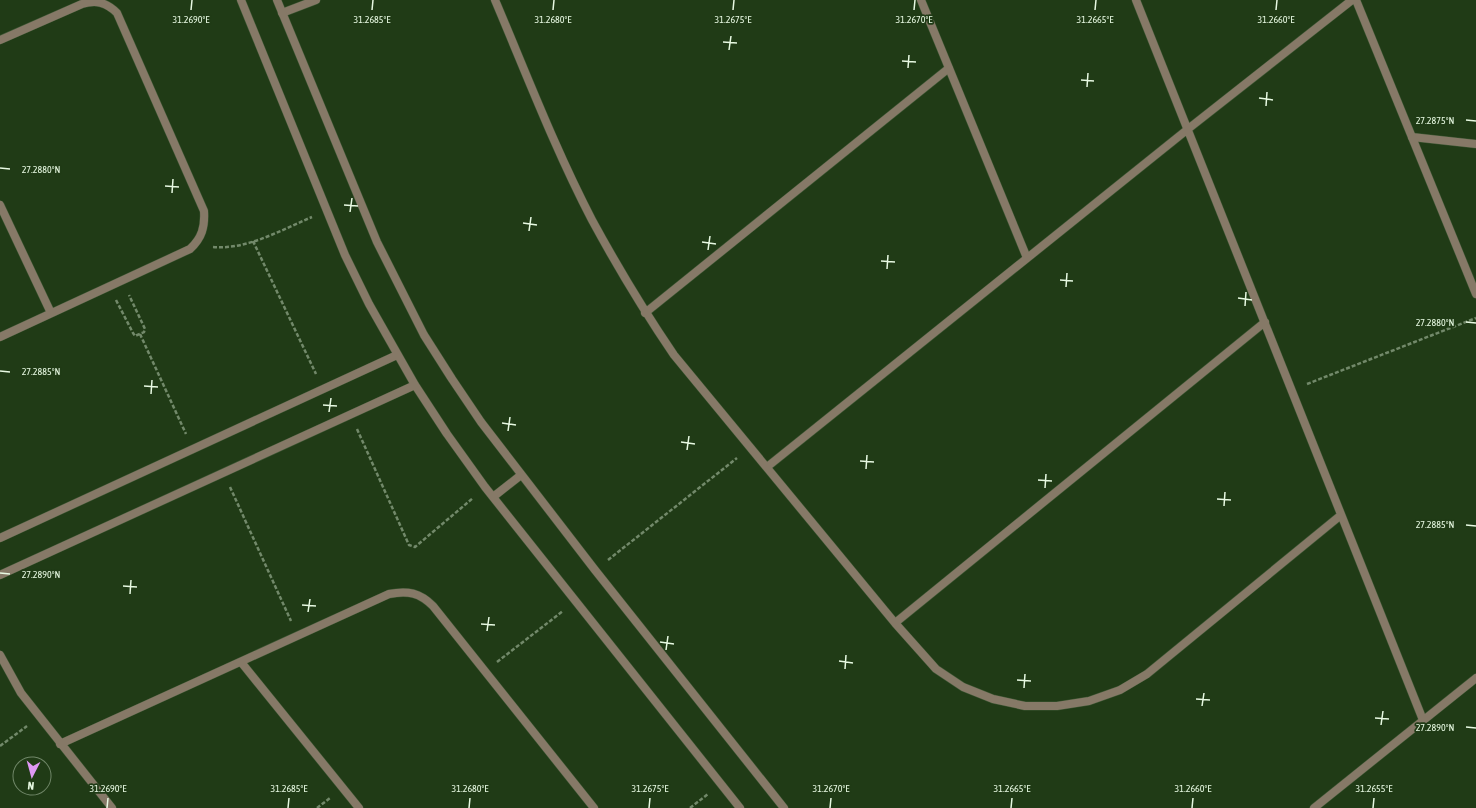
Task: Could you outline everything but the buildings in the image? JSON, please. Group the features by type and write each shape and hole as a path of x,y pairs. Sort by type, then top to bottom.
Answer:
{"street":[{"path":"241,0 345,255 369,304 415,385 447,434 485,487 740,808"},
{"path":"277,0 377,242 424,335 481,422 521,475 594,570 784,808"},
{"path":"282,14 316,0"},
{"path":"495,0 576,186 592,219 645,313 674,354 895,623 936,669 963,687 993,699 1025,706 1057,706 1089,701 1120,690 1147,674 1341,515"},
{"path":"921,0 1027,258"},
{"path":"1136,0 1423,720"},
{"path":"767,467 1188,129 1352,0"},
{"path":"1356,0 1476,294"},
{"path":"0,40 91,1 105,4 116,13 204,211 204,221 198,242 190,249 0,336"},
{"path":"645,313 949,68"},
{"path":"1412,138 1476,144"},
{"path":"0,205 51,313"},
{"path":"895,623 1265,322"},
{"path":"0,538 397,355"},
{"path":"0,575 415,385"},
{"path":"493,497 521,475"},
{"path":"60,744 389,594 401,592 414,593 425,598 433,606 594,808"},
{"path":"0,655 20,692 112,808"},
{"path":"241,662 359,808"},
{"path":"1314,808 1476,678"}],"path":[{"path":"198,242 226,248 240,246 328,211"},
{"path":"254,241 323,389"},
{"path":"109,286 133,333 135,336 140,334 144,332 145,328 122,280"},
{"path":"1292,389 1476,318"},
{"path":"140,334 193,449"},
{"path":"350,415 410,545 416,547 485,487"},
{"path":"594,570 751,448"},
{"path":"224,473 298,636"},
{"path":"485,671 576,601"},
{"path":"0,746 39,717"},
{"path":"690,808 721,784"}]}
